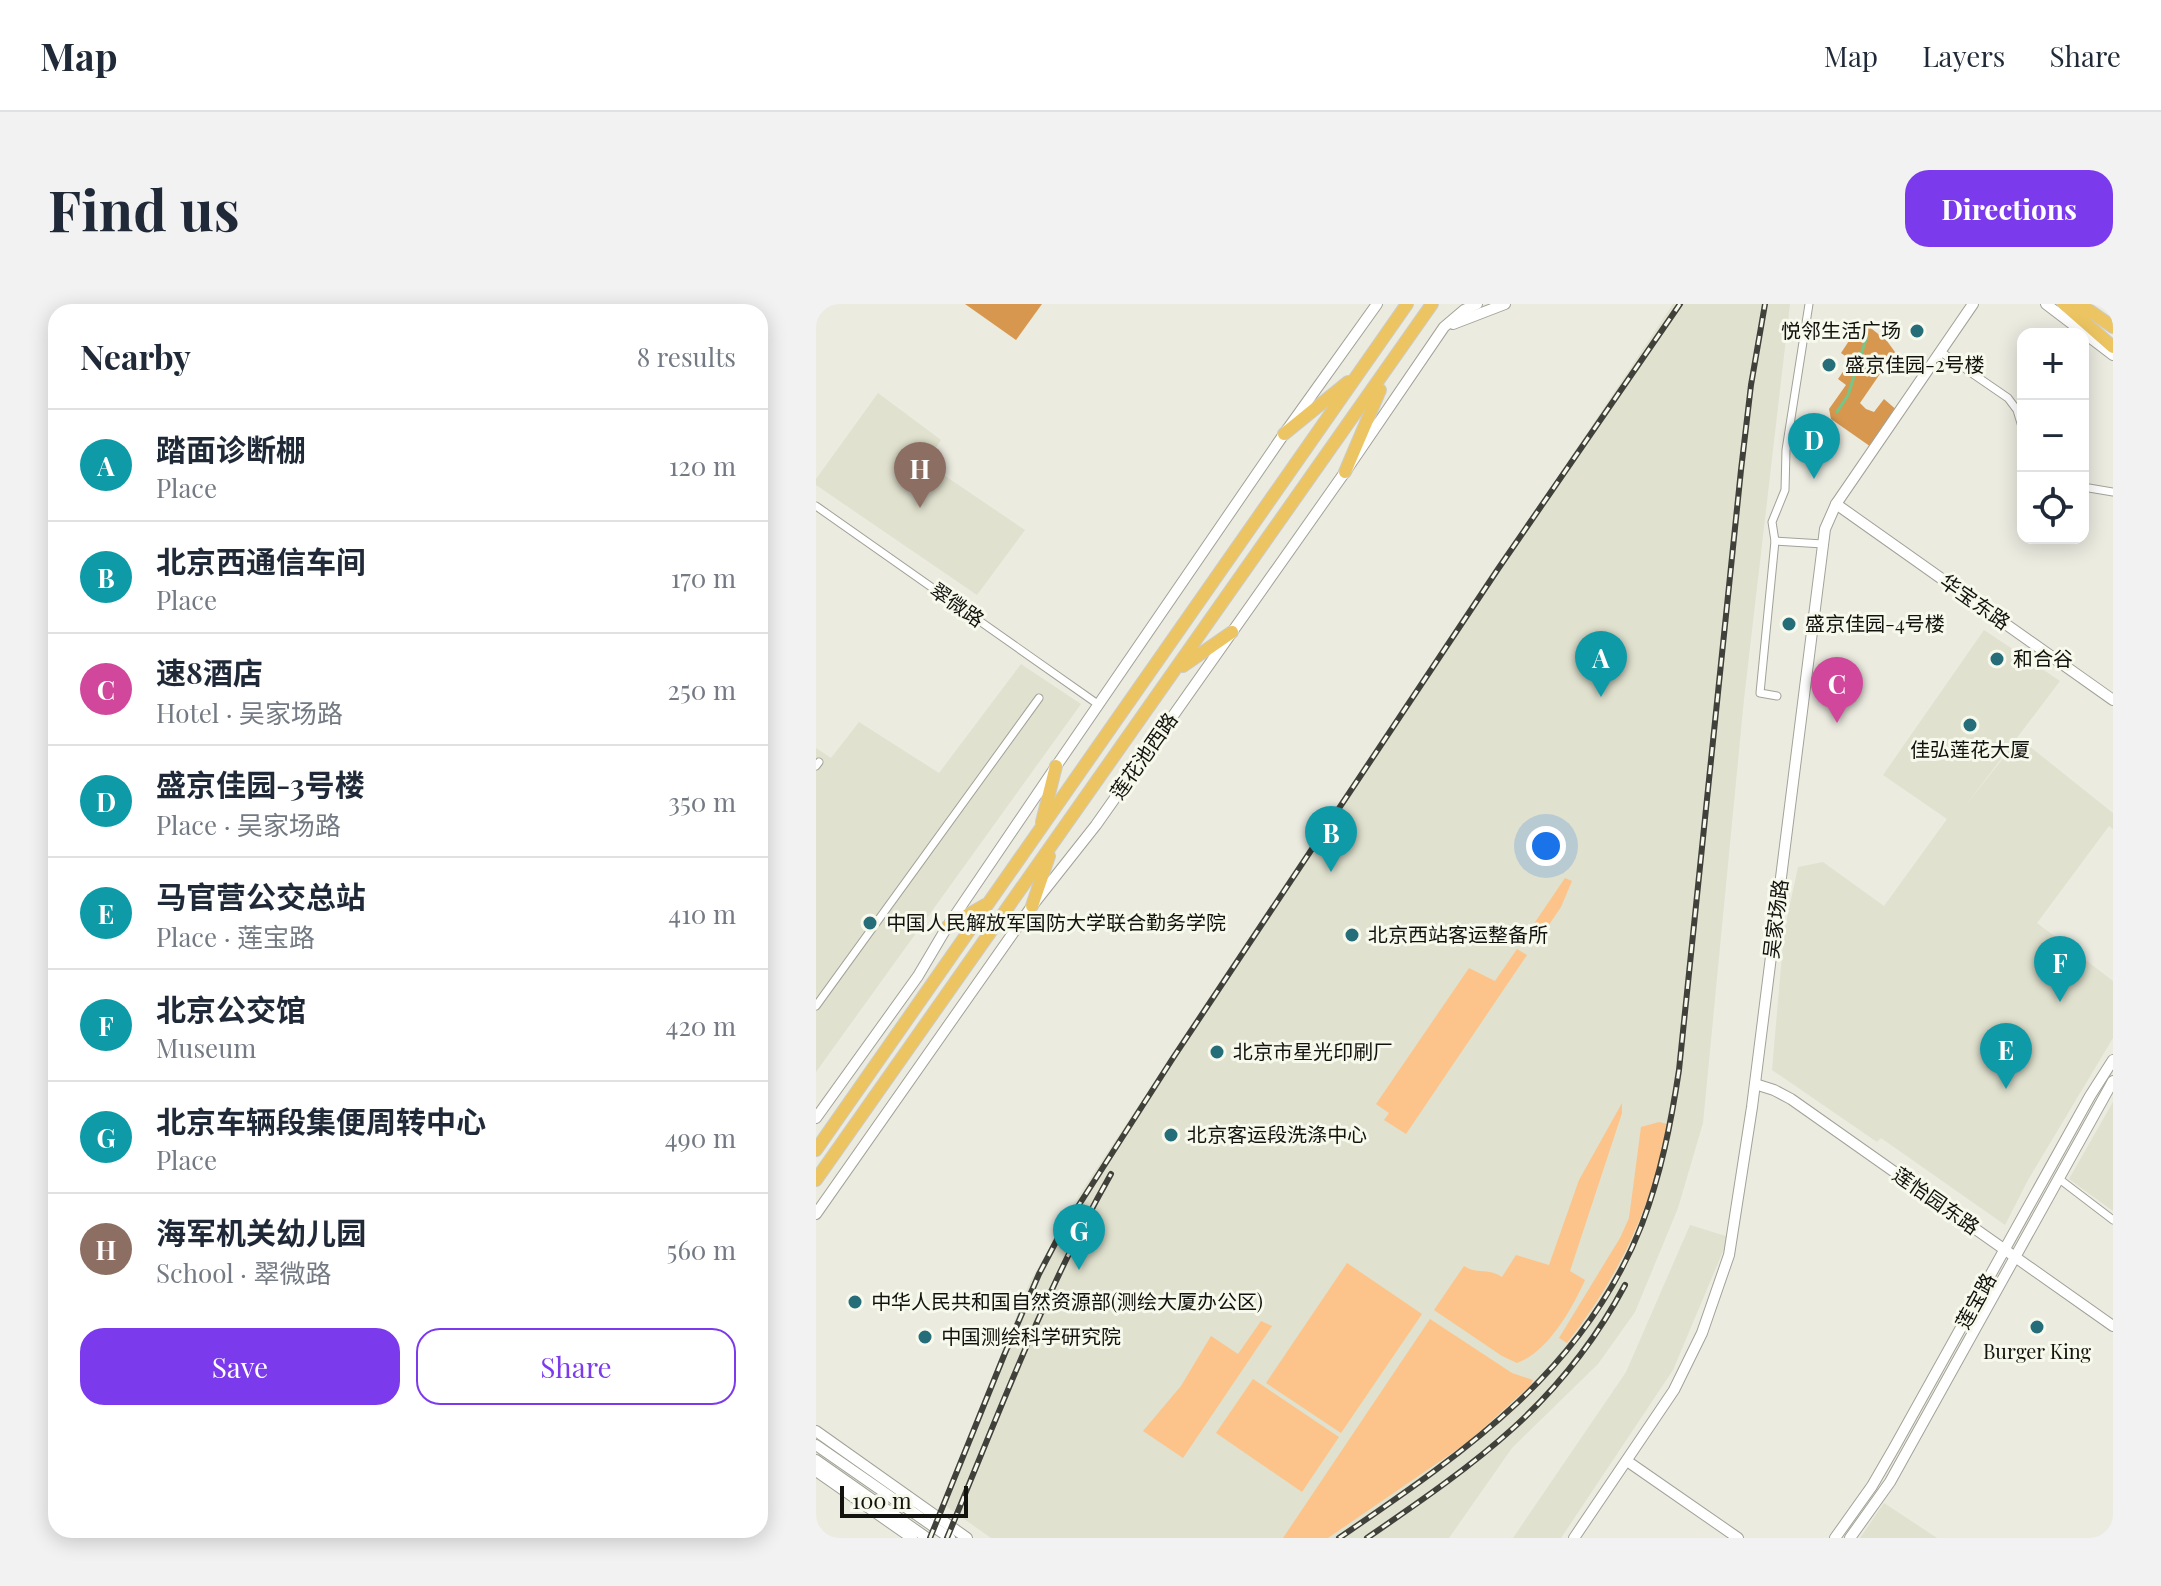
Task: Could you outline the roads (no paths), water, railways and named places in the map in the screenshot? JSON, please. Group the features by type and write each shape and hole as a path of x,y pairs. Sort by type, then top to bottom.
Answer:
{"highway":[{"path":"816,1150 1407,304"},
{"name":"莲花池西路","path":"818,1178 1432,304"},
{"path":"1423,317 1439,304"},
{"path":"2064,304 2113,347"},
{"path":"2080,304 2113,327"},
{"path":"1345,472 1389,369"},
{"path":"1284,434 1360,373"},
{"path":"1174,673 1232,632"},
{"path":"1040,831 1056,766"},
{"path":"1032,906 1054,843"},
{"path":"947,927 991,901"}],"street":[{"path":"816,1118 918,976 947,927 1056,766 1377,304"},
{"name":"莲花池西路","path":"816,1214 1032,906 1096,825 1444,327 1464,310 1477,304"},
{"path":"1444,327 1505,304"},
{"path":"1777,696 1760,693 1775,541 1772,522 1785,490 1786,450 1809,304"},
{"name":"吴家场路","path":"1574,1538 1674,1390 1702,1333 1729,1255 1755,1084 1825,529 1836,504 1973,304"},
{"path":"2046,304 2113,355"},
{"path":"1941,352 2008,398 2017,410"},
{"path":"2089,488 2113,492"},
{"name":"华宝东路","path":"1836,504 2111,695"},
{"name":"翠微路","path":"816,506 1099,705"},
{"path":"1775,541 1823,544"},
{"path":"816,1006 1039,698"},
{"name":"莲宝路","path":"1850,1538 1890,1482 2090,1096 2113,1060"},
{"name":"莲宝路","path":"1835,1538 1872,1486 2113,1081"},
{"name":"莲怡园东路","path":"1755,1084 1791,1099 2113,1326"},
{"path":"2058,1178 2113,1220"},
{"path":"816,1431 967,1538"},
{"path":"816,1445 950,1538"},
{"path":"816,1460 927,1538"},
{"path":"1627,1461 1738,1538"},
{"path":"816,1471 912,1538"}],"waterway":[{"path":"1837,412 1848,395 1867,336"}],"railway":[{"path":"930,1538 1005,1353 1059,1236 1173,1058 1498,569 1680,304"},
{"path":"1339,1538 1474,1440 1554,1366 1588,1323 1618,1276 1649,1205 1665,1148 1679,1070 1741,470 1765,304"},
{"path":"947,1538 1044,1308 1111,1174"},
{"path":"1367,1538 1480,1457 1544,1398 1573,1365 1625,1285"}],"place":[{"name":"悦邻生活广场","path":"1917,331"},
{"name":"盛京佳园-2号楼","path":"1829,365"},
{"name":"盛京佳园-3号楼","path":"1814,479"},
{"name":"海军机关幼儿园","path":"920,508"},
{"name":"盛京佳园-4号楼","path":"1789,624"},
{"name":"和合谷","path":"1997,659"},
{"name":"踏面诊断棚","path":"1601,697"},
{"name":"速8酒店","path":"1837,723"},
{"name":"佳弘莲花大厦","path":"1970,725"},
{"name":"北京西通信车间","path":"1331,872"},
{"name":"中国人民解放军国防大学联合勤务学院","path":"870,923"},
{"name":"北京西站客运整备所","path":"1352,935"},
{"name":"北京公交馆","path":"2060,1002"},
{"name":"北京市星光印刷厂","path":"1217,1052"},
{"name":"马官营公交总站","path":"2006,1089"},
{"name":"北京客运段洗涤中心","path":"1171,1135"},
{"name":"北京车辆段集便周转中心","path":"1079,1270"},
{"name":"中华人民共和国自然资源部(测绘大厦办公区)","path":"855,1302"},
{"name":"Burger King","path":"2037,1327"},
{"name":"中国测绘科学研究院","path":"925,1337"}]}
